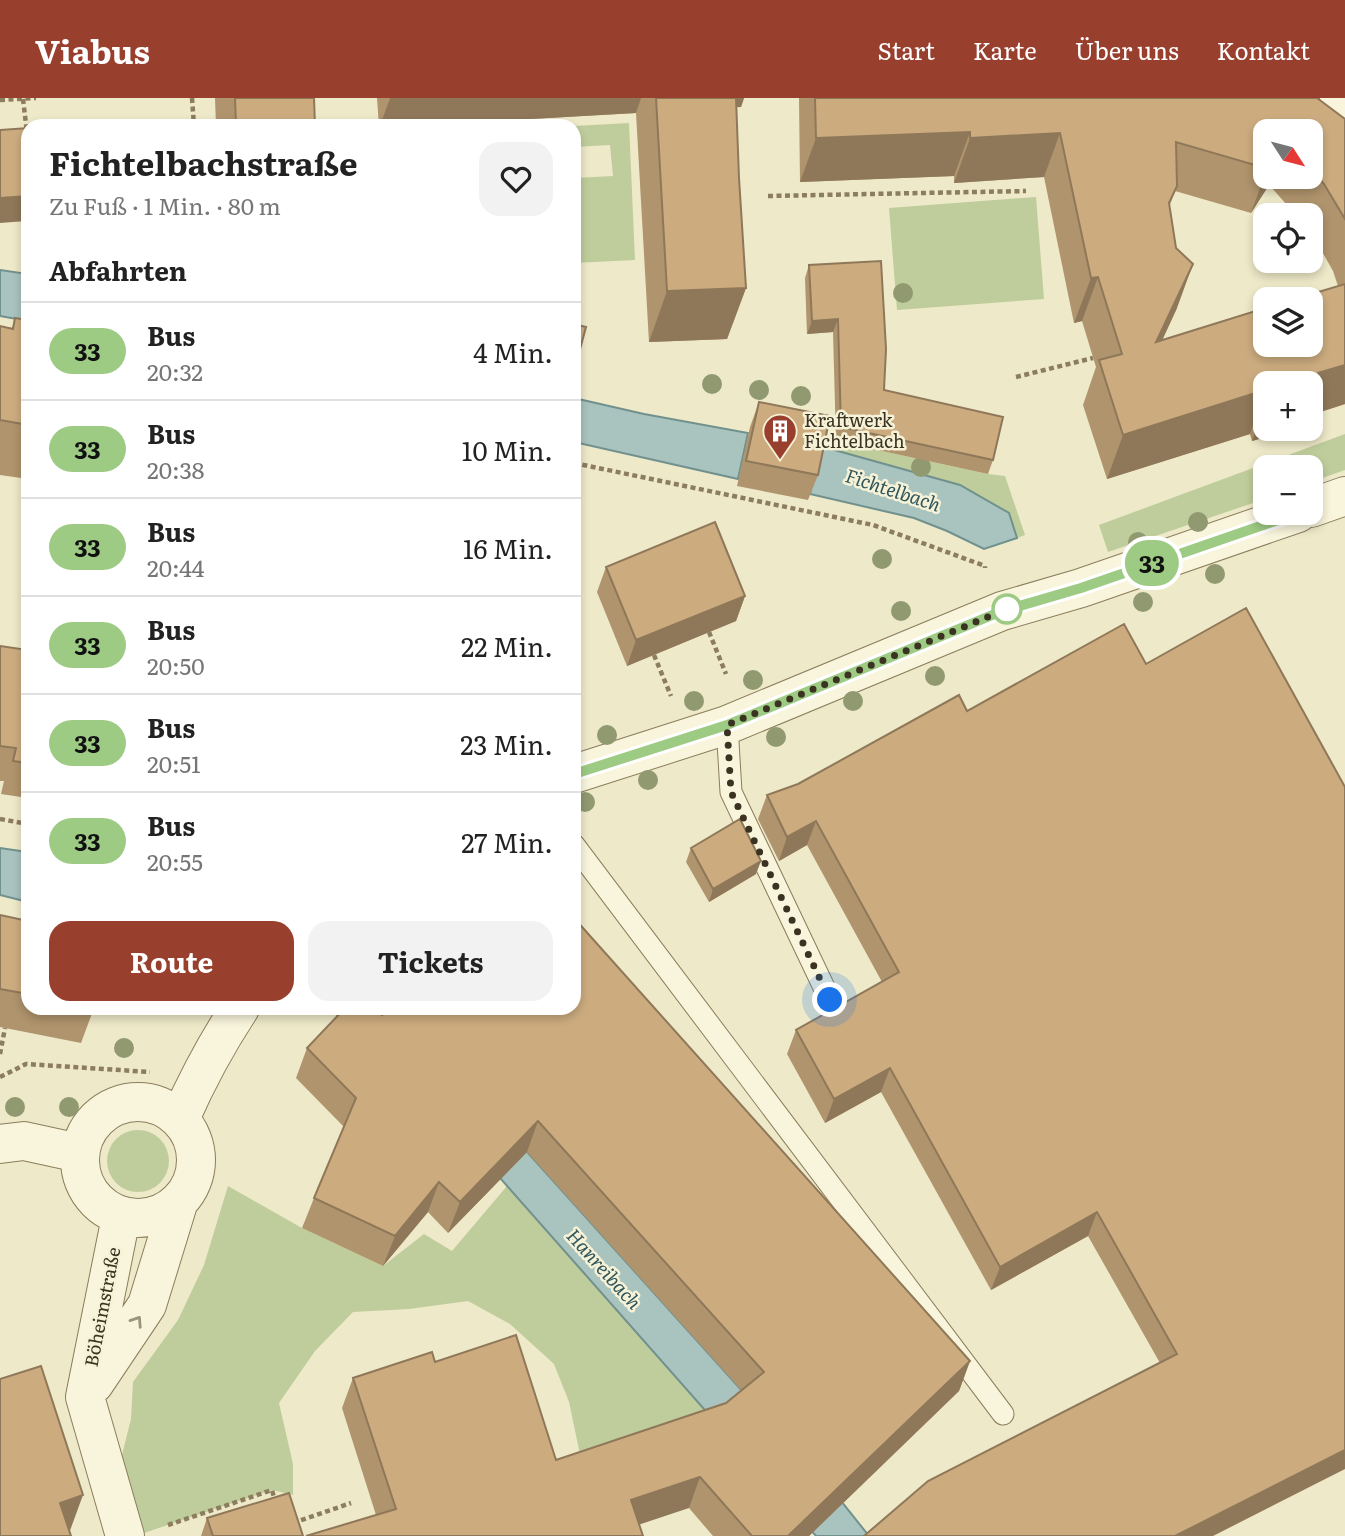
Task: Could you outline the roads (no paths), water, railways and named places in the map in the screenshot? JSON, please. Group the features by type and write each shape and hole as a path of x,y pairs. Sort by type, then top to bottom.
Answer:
{"street":[{"path":"1339,98 1345,102"},
{"path":"1323,504 1345,496"},
{"path":"581,772 727,725 1002,611 1081,588 1263,525"},
{"path":"178,1204 161,1215 141,1220 121,1217 103,1208 89,1192 81,1174 79,1153 85,1135 95,1119 128,1102 147,1102 164,1108 180,1119 195,1084 235,1015"},
{"name":"Böheimstraße","path":"85,1397 147,1305 178,1204 190,1188 197,1170 191,1133 180,1119"},
{"path":"0,1144 24,1141 79,1153"},
{"name":"Böheimstraße","path":"121,1217 85,1397 142,1532"}],"lane":[{"path":"727,725 731,792 830,1000"},
{"path":"581,854 1003,1414"}],"water":[{"path":"0,270 21,273 21,320 0,316"},
{"path":"581,400 748,433 738,479 581,444"},
{"name":"Fichtelbach","path":"820,446 960,485 1009,513 1017,538 984,549 914,518 810,494"},
{"path":"0,848 21,851 21,900 0,895"},
{"name":"Hanreibach","path":"337,1015 404,1015 841,1501 869,1536 816,1536 501,1179 349,1023"}],"place":[{"name":"Kraftwerk Fichtelbach","path":"780,461"}]}
